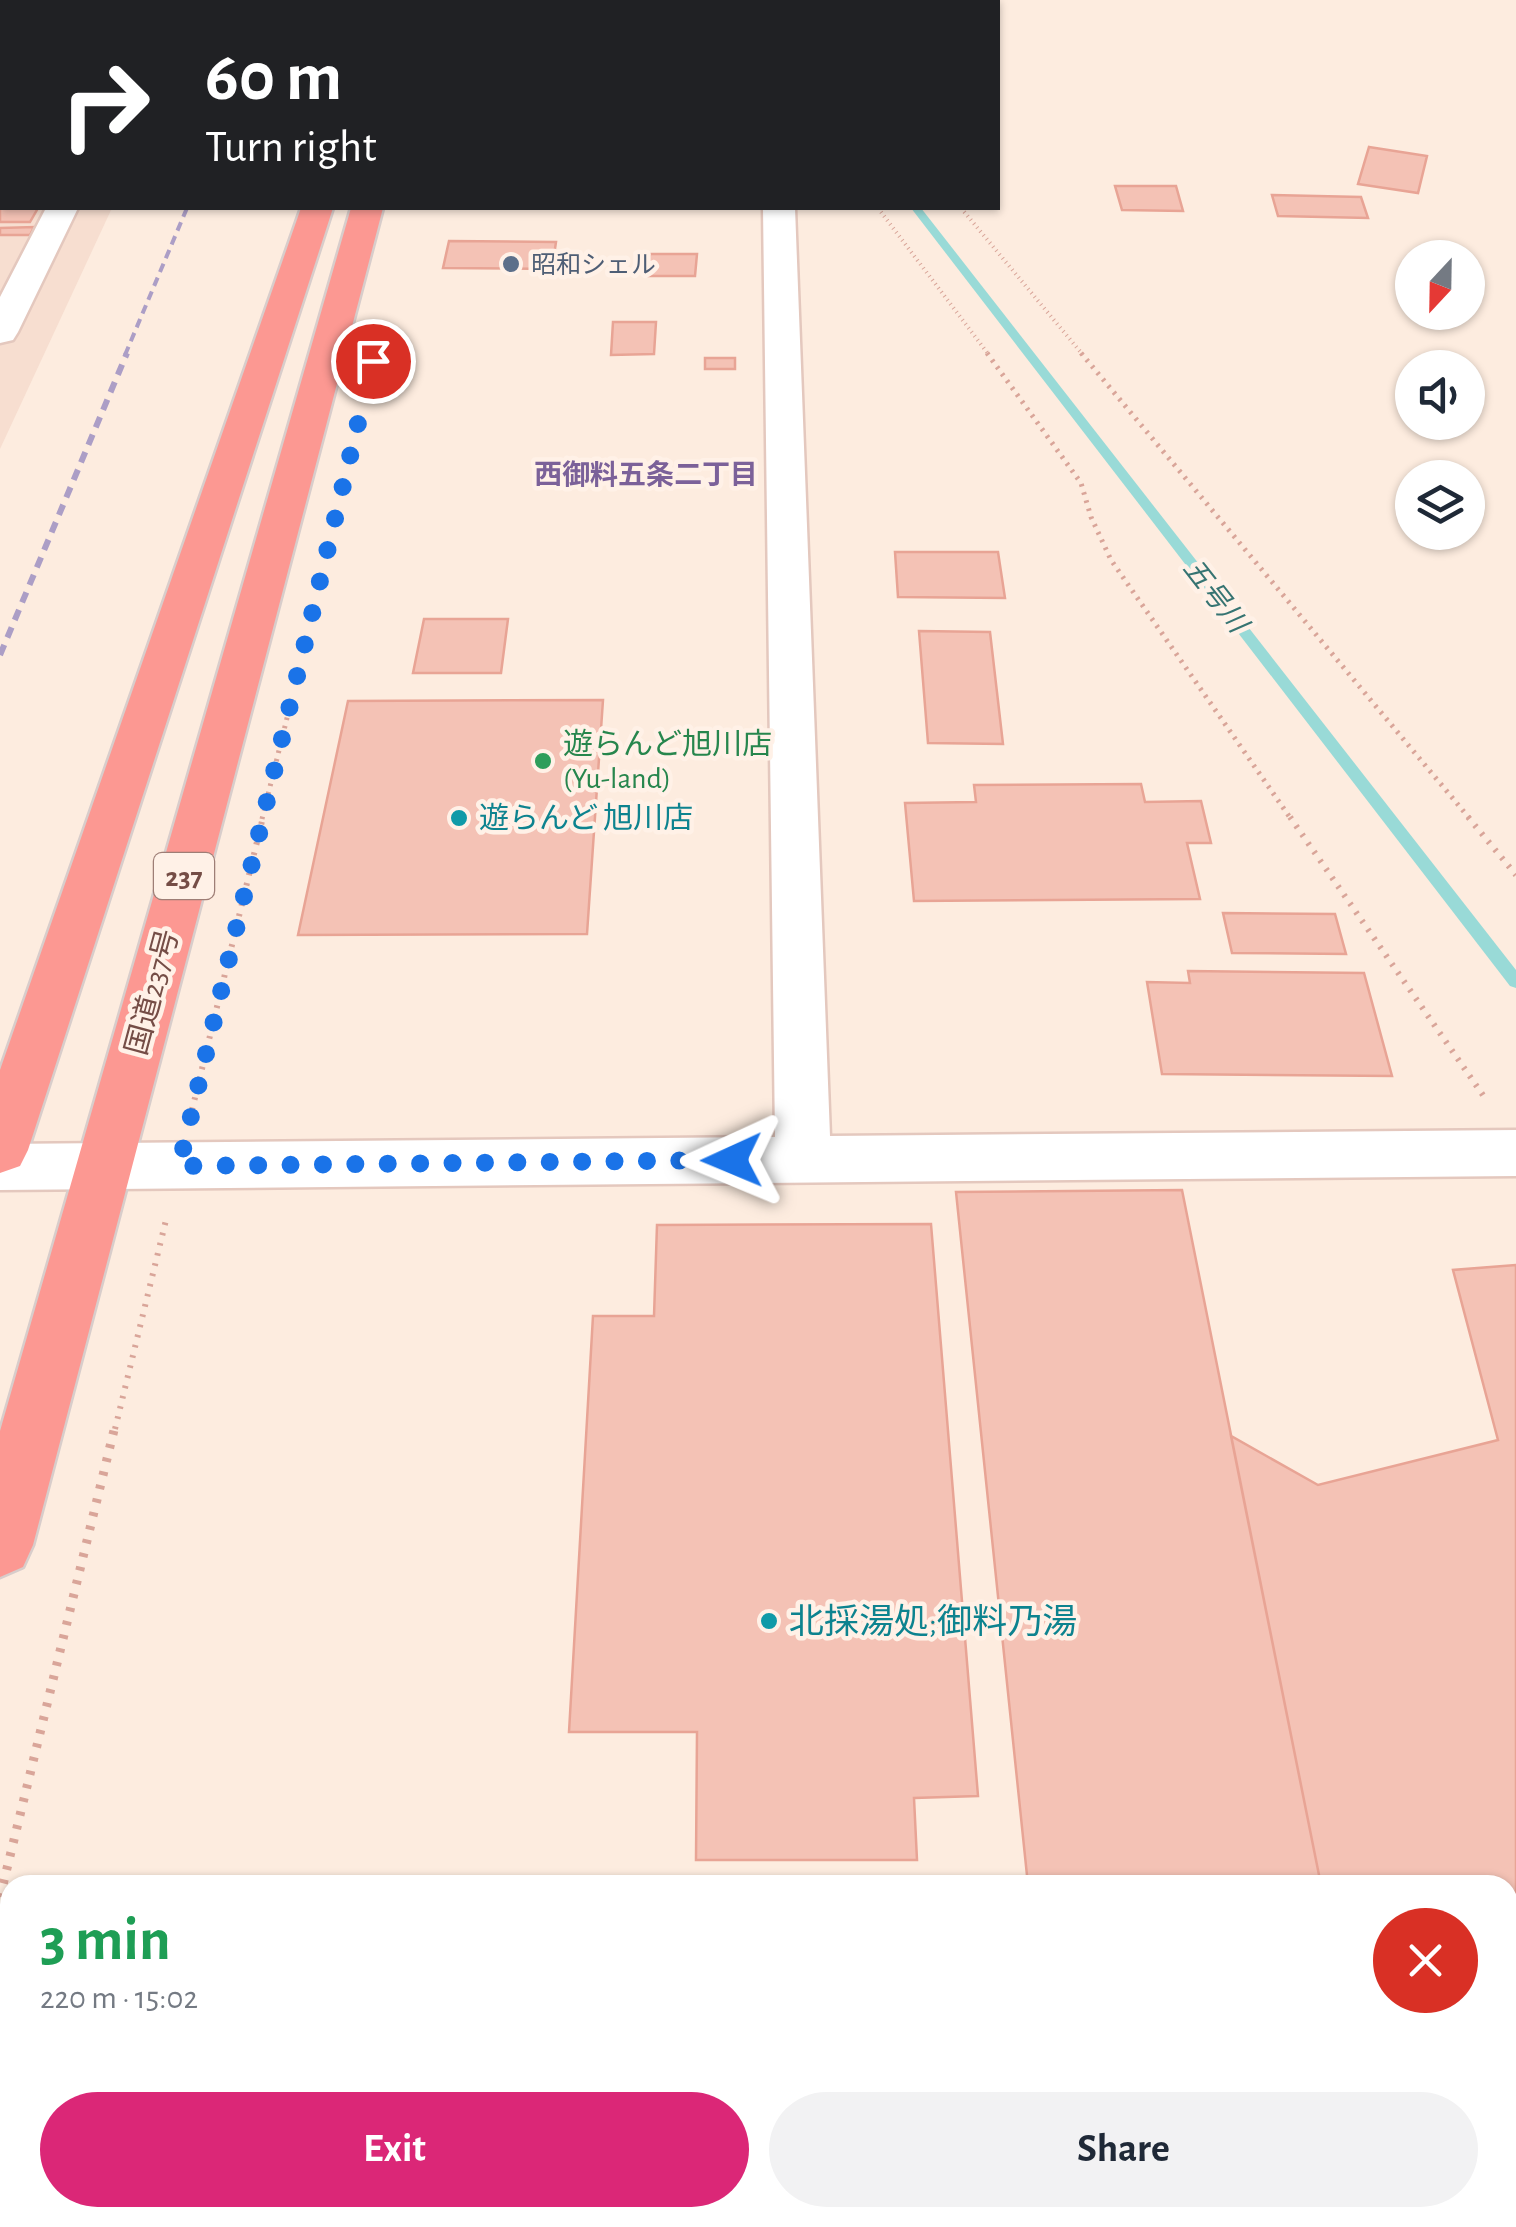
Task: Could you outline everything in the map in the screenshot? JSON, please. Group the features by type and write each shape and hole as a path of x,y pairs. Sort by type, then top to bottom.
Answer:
{"highway":[{"path":"0,1150 317,210"},
{"name":"国道237号","path":"0,1545 367,210"}],"street":[{"path":"0,332 9,296 61,210"},
{"path":"779,210 803,1158"},
{"path":"0,1166 803,1158 1506,1133"}],"path":[{"path":"880,210 1054,442 1081,483 1091,518 1111,560 1506,1133"},
{"path":"963,210 1516,875"},
{"path":"5,1875 290,706"}],"shaded area":[{"path":"0,210 111,210 0,449"}],"building":[{"path":"1369,147 1427,156 1418,193 1358,184"},
{"path":"1115,186 1176,186 1183,211 1122,210"},
{"path":"1272,195 1361,197 1368,218 1278,216"},
{"path":"0,210 37,210 30,222 0,222"},
{"path":"34,227 30,235 0,235 0,228"},
{"path":"449,241 556,242 552,269 443,268"},
{"path":"650,254 697,254 695,276 648,276"},
{"path":"613,322 656,322 654,354 611,355"},
{"path":"705,358 735,358 735,369 705,369"},
{"path":"895,552 998,552 1005,598 898,597"},
{"path":"424,619 508,619 501,673 413,673"},
{"path":"919,631 990,632 1003,744 928,743"},
{"name":"遊らんど 旭川店","path":"603,700 587,934 298,935 348,701"},
{"path":"1141,784 1145,802 1201,801 1211,843 1187,843 1200,899 914,901 905,803 976,802 974,785"},
{"path":"1223,913 1335,914 1346,954 1232,953"},
{"path":"1188,971 1364,973 1392,1076 1162,1074 1147,982 1190,983"},
{"path":"1182,1190 1319,1875 1027,1875 956,1192"},
{"name":"北採湯処;御料乃湯","path":"931,1224 978,1796 914,1798 917,1860 696,1860 697,1732 569,1732 593,1316 654,1316 657,1225"},
{"path":"1516,1265 1516,1875 1319,1875 1231,1436 1318,1485 1498,1440 1453,1270"}],"waterway":[{"name":"五号川","path":"918,210 1516,982"}],"railway":[{"path":"125,355 186,210"},
{"path":"0,655 127,353"}],"place":[{"name":"昭和シェル","path":"511,264"},
{"name":"遊らんど旭川店 (Yu-land)","path":"543,761"},
{"name":"遊らんど 旭川店","path":"459,818"},
{"name":"北採湯処;御料乃湯","path":"769,1621"}],"district":[{"name":"西御料五条二丁目","path":"646,474"}],"route":[{"path":"373,361 179,1166 732,1160"}]}
